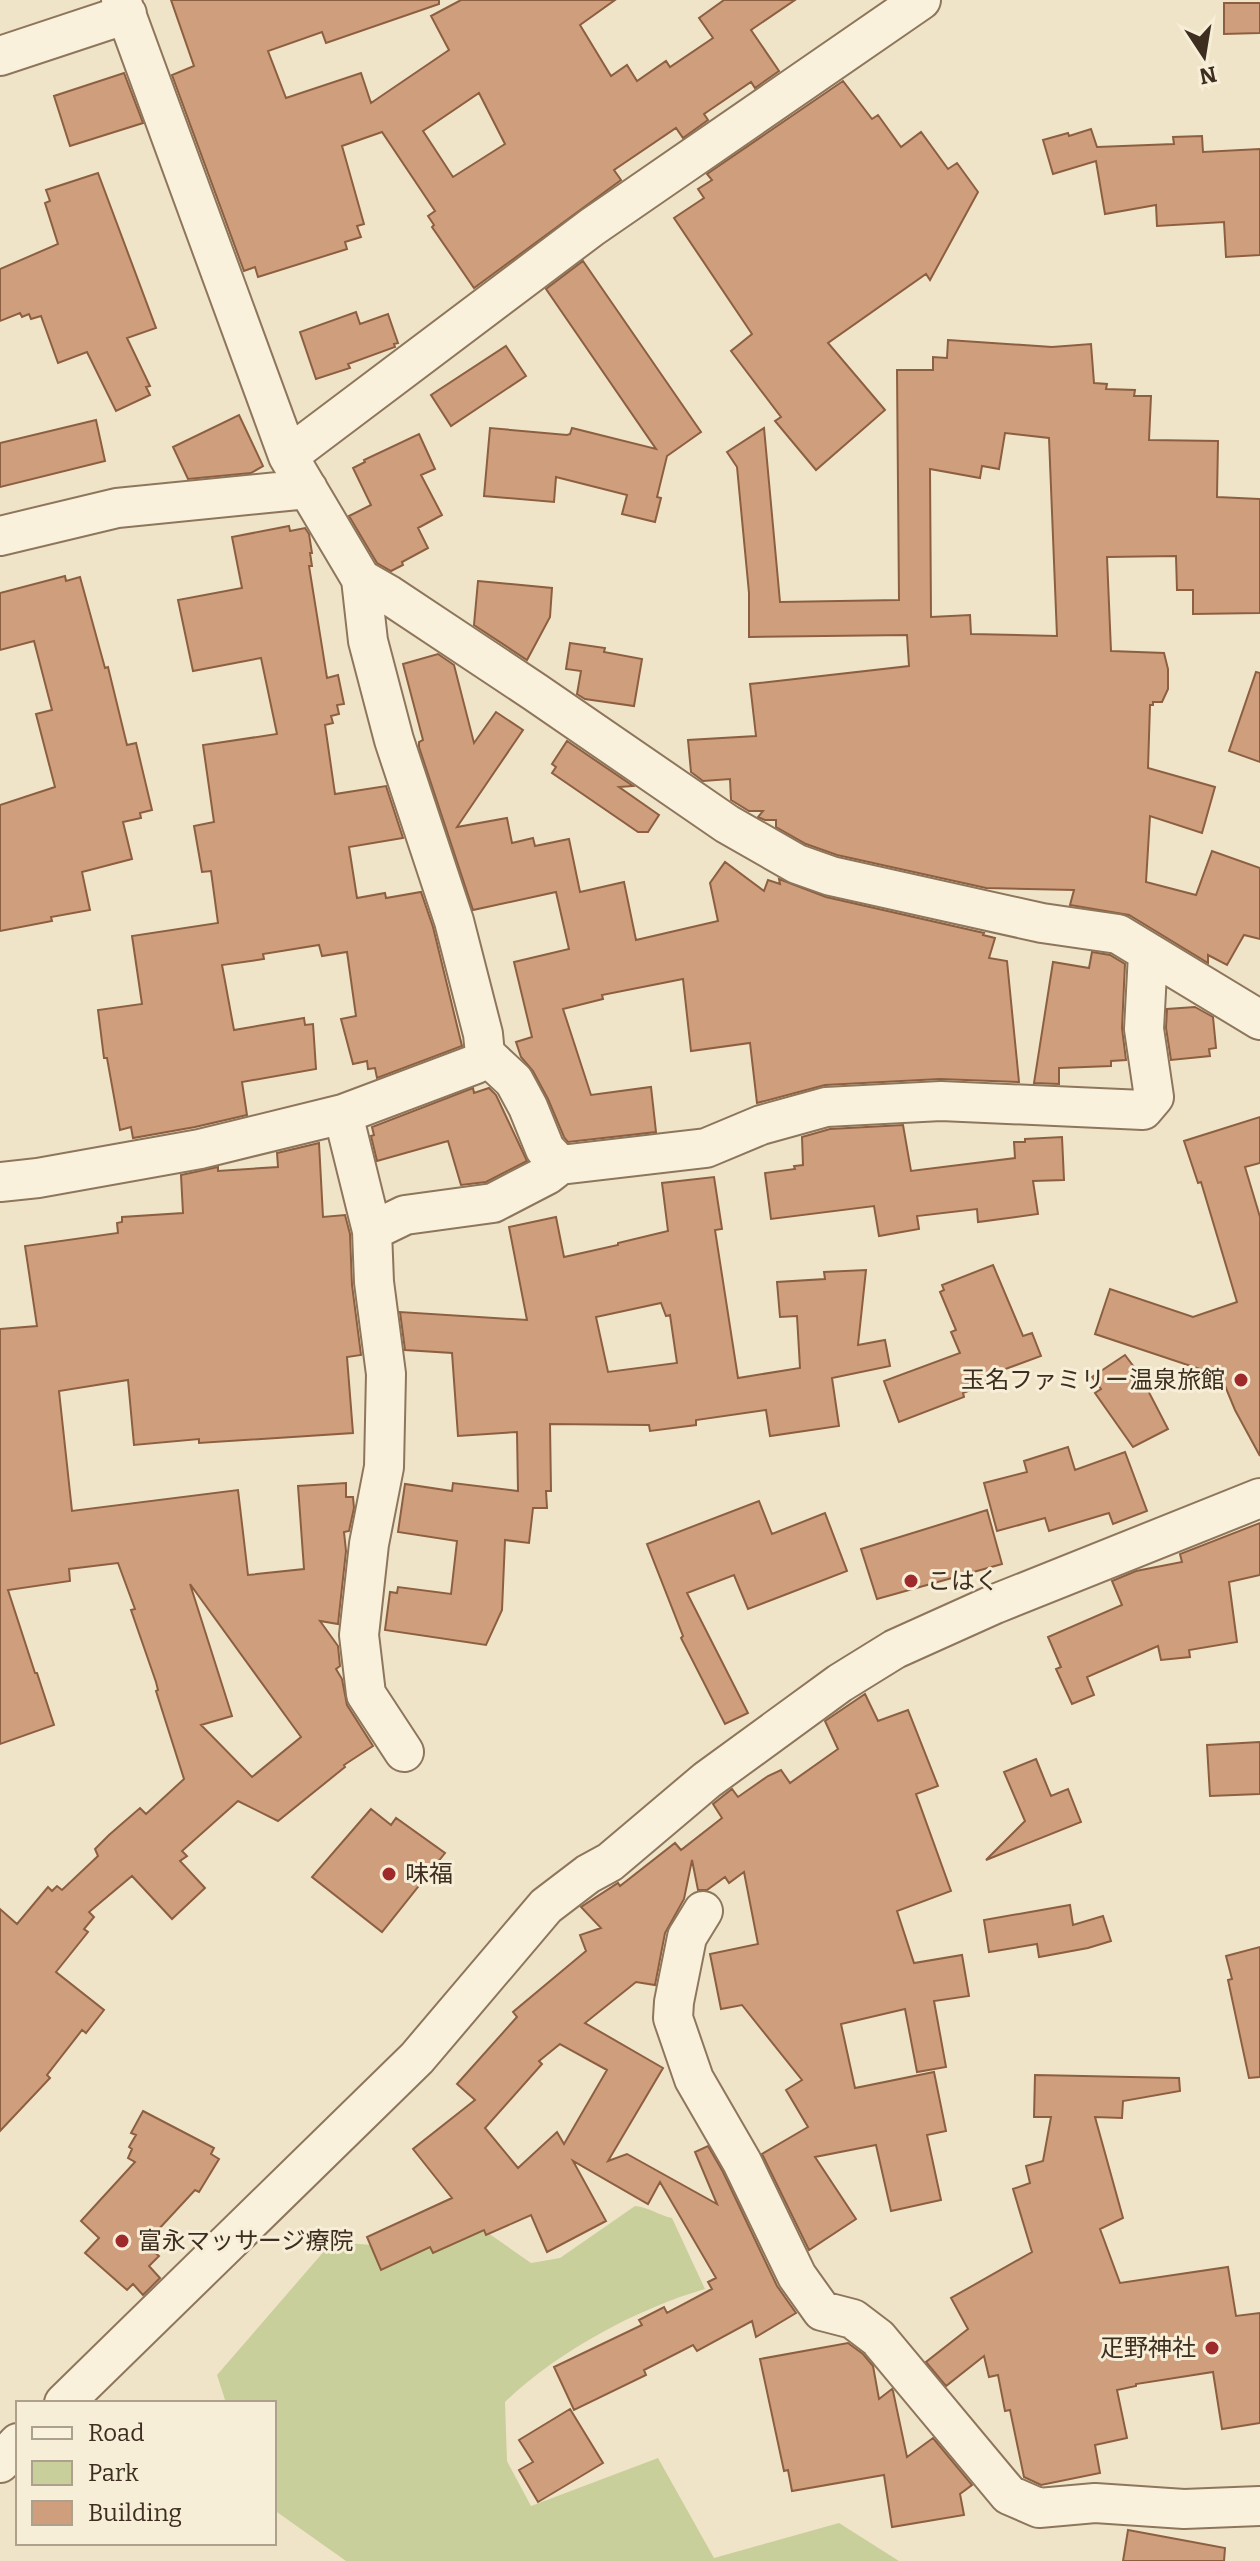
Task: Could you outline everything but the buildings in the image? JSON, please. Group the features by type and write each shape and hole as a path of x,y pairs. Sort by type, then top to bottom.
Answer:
{"street":[{"path":"288,456 592,227 921,0"},
{"path":"0,56 124,7 288,456 361,579 368,641 394,740 454,921 483,1034 485,1054 514,1081 545,1149 560,1165"},
{"path":"0,536 117,508 308,489"},
{"path":"361,579 535,692 727,824 797,864 831,876 1042,923 1118,934 1260,1020"},
{"path":"372,1231 405,1215 493,1203 560,1165 706,1148 761,1125 826,1107 941,1101 1143,1110 1154,1097 1144,1029 1148,954"},
{"path":"0,1182 200,1149 343,1114 476,1064 485,1054"},
{"path":"343,1114 372,1231 374,1282 386,1374 384,1467 369,1544 359,1635 366,1694 404,1752"},
{"path":"66,2401 417,2058 546,1906 588,1874 610,1862 707,1780 840,1683 895,1649 995,1604 1260,1498"},
{"path":"703,1911 687,1937 673,2018 694,2079 742,2162 797,2276 822,2311 853,2319 878,2338 1009,2495 1039,2508 1095,2503 1184,2509 1260,2506"},
{"path":"0,2463 16,2445"}],"green space":[{"path":"635,2206 645,2208 672,2218 705,2289 652,2308 599,2334 548,2366 505,2402 507,2461 531,2506 658,2458 714,2558 839,2523 899,2561 346,2561 276,2511 276,2401 225,2401 217,2375 332,2242 400,2247 468,2219 531,2263 560,2258"}],"place":[{"name":"玉名ファミリー温泉旅館","path":"1241,1380"},
{"name":"こはく","path":"911,1581"},
{"name":"味福","path":"389,1874"},
{"name":"富永マッサージ療院","path":"122,2241"},
{"name":"疋野神社","path":"1212,2348"}]}
